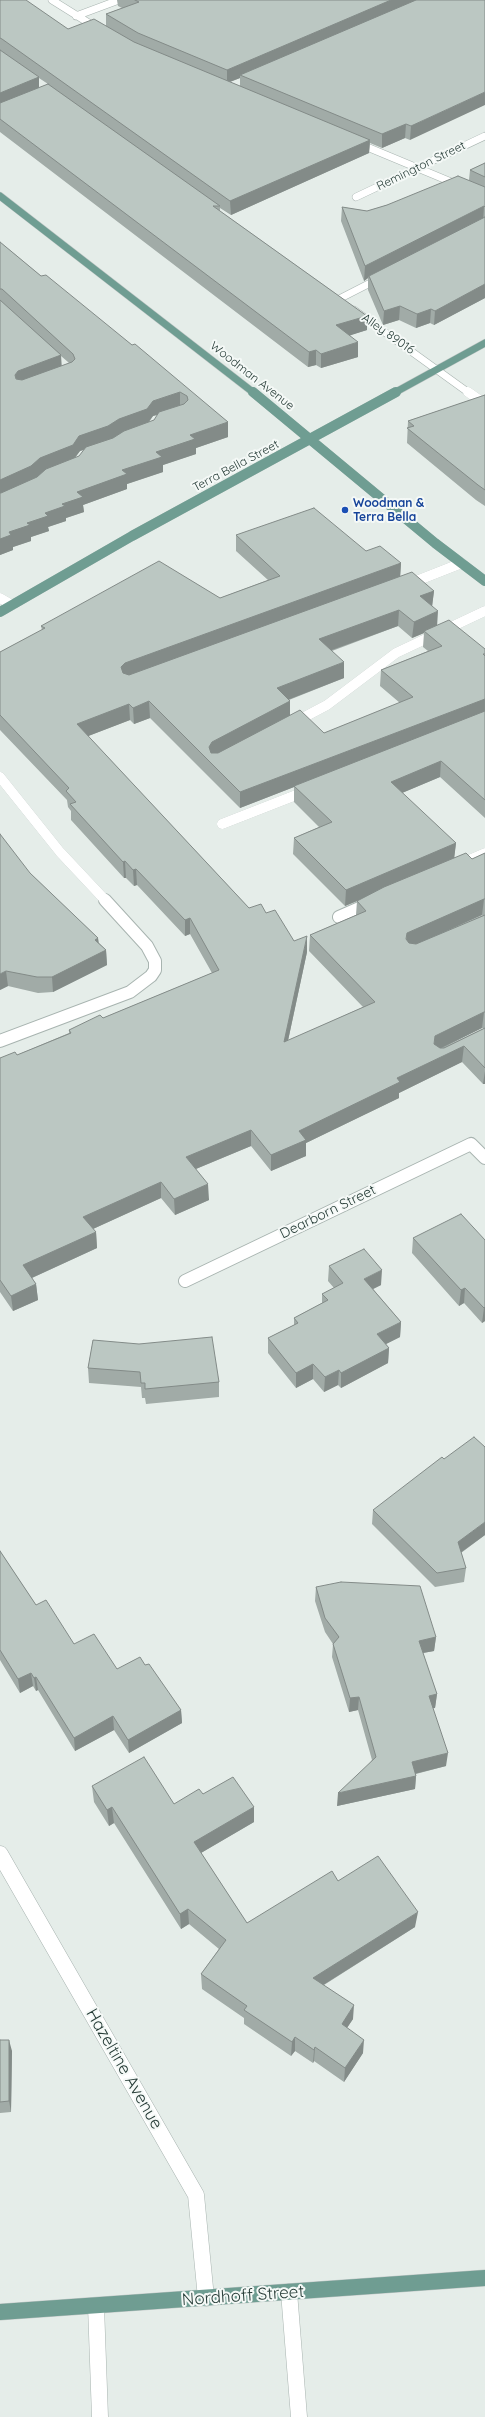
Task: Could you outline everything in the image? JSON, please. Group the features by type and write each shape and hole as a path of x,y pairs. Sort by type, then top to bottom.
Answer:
{"main road":[{"name":"Woodman Avenue","path":"0,196 312,439 435,543 485,581"},
{"name":"Terra Bella Street","path":"0,612 132,536 312,439 436,368 485,343"},
{"name":"Nordhoff Street","path":"0,2312 485,2278"}],"street":[{"path":"52,0 108,35"},
{"path":"76,16 119,0"},
{"name":"Remington Street","path":"356,197 485,136"},
{"path":"351,140 485,196"},
{"name":"Alley 89016","path":"388,275 336,297 485,404"},
{"path":"393,589 462,563"},
{"path":"0,598 12,605"},
{"path":"285,727 328,705 396,653 485,611"},
{"path":"0,777 60,852 147,946 155,961 155,970 151,976 130,992 0,1041"},
{"path":"222,824 317,787"},
{"path":"448,869 485,853"},
{"path":"339,917 383,898"},
{"name":"Dearborn Street","path":"185,1281 472,1144 485,1158"},
{"name":"Hazeltine Avenue","path":"0,1854 196,2195 206,2298"},
{"path":"289,2292 299,2417"},
{"path":"96,2306 100,2417"}],"building":[{"path":"0,0 26,0 68,29 94,19 134,42 370,140 230,201 0,38"},
{"path":"135,0 391,0 227,70 138,33 106,14 139,2"},
{"path":"416,0 485,0 485,92 411,126 406,124 382,134 240,75"},
{"path":"0,50 39,77 0,93"},
{"path":"48,84 220,206 213,206 367,316 336,325 358,342 321,354 316,350 309,352 0,119 0,103"},
{"path":"485,163 485,177 470,170"},
{"path":"458,176 485,187 485,207 484,206 365,266 342,207 367,211 387,205"},
{"path":"485,217 485,284 435,311 431,309 417,314 400,306 384,311 369,276"},
{"path":"0,242 41,276 46,275 132,345 135,344 228,422 190,435 195,439 156,452 162,457 122,470 127,474 77,492 83,497 62,504 65,506 45,513 48,516 27,523 30,525 9,532 11,535 0,539 0,493 37,477 46,469 79,456 86,447 113,438 124,431 154,420 159,412 184,404 188,400 187,396 180,392 153,401 147,409 119,419 108,426 79,436 73,445 40,458 31,466 0,480 0,300 61,355 18,371 15,375 16,379 22,380 72,362 75,359 73,354 2,289 0,289"},
{"path":"485,395 485,490 407,428 414,426 408,421"},
{"path":"314,508 366,551 380,546 401,563 125,663 121,667 123,673 129,675 412,572 434,591 420,596 438,611 414,622 399,610 319,639 344,662 277,688 290,701 212,742 209,747 211,753 218,753 300,710 324,733 413,697 381,670 442,646 424,631 449,620 485,649 485,654 483,654 485,656 485,699 240,792 149,701 133,708 129,704 77,724 249,908 261,904 266,913 275,910 294,941 307,936 284,1042 375,1002 310,935 366,911 357,901 384,887 466,853 472,859 485,853 485,899 407,933 406,939 409,943 416,944 485,915 485,1012 435,1036 434,1044 440,1048 444,1048 485,1028 485,1068 464,1046 397,1078 400,1082 299,1131 306,1140 271,1155 251,1130 186,1157 208,1184 174,1199 161,1182 83,1217 96,1232 23,1265 36,1284 11,1296 0,1280 0,1058 15,1052 17,1055 71,1033 69,1030 100,1015 103,1018 219,970 190,918 185,920 136,869 133,870 125,861 123,862 70,804 76,802 66,791 69,788 0,715 0,652 45,628 41,626 159,561 220,598 280,576 236,535"},
{"path":"485,711 485,800 441,761 391,782 456,843 346,890 294,838 332,822 294,786"},
{"path":"0,834 30,873 98,938 95,940 106,950 52,977 37,977 6,971 0,974"},
{"path":"461,1214 485,1240 484,1308 465,1288 461,1290 413,1238"},
{"path":"364,1249 382,1270 364,1279 401,1322 377,1334 389,1348 341,1373 339,1370 325,1377 313,1364 296,1373 268,1338 298,1323 294,1318 328,1300 322,1294 343,1283 329,1266"},
{"path":"212,1337 219,1382 145,1389 145,1383 141,1383 140,1372 88,1368 93,1340 139,1344"},
{"path":"474,1437 485,1447 485,1522 458,1542 466,1568 437,1573 373,1510 442,1457 444,1459"},
{"path":"0,1551 36,1605 46,1600 74,1644 94,1634 117,1669 140,1657 145,1665 149,1664 181,1710 128,1740 113,1716 74,1738 36,1677 34,1678 31,1673 18,1679 0,1650"},
{"path":"341,1582 420,1586 436,1637 419,1641 437,1694 429,1696 448,1753 412,1762 416,1776 338,1793 376,1757 359,1697 350,1698 333,1644 339,1637 325,1618 316,1587"},
{"path":"144,1757 174,1804 199,1789 203,1794 233,1777 254,1807 194,1842 247,1923 332,1871 338,1881 378,1856 418,1912 313,1978 354,2005 342,2024 364,2040 345,2068 315,2047 314,2050 295,2037 292,2042 244,2010 247,2006 201,1974 226,1940 188,1909 180,1914 112,1807 107,1810 92,1786"},
{"path":"0,2040 9,2040 9,2101 0,2102"}],"place":[{"name":"Woodman & Terra Bella","path":"345,510"}]}
